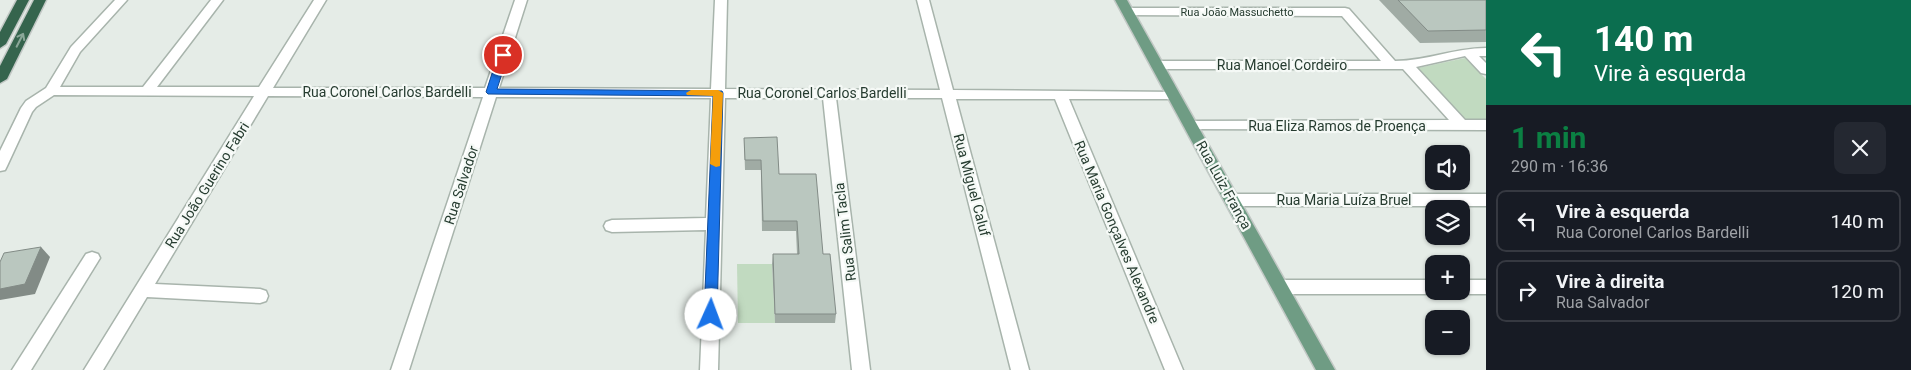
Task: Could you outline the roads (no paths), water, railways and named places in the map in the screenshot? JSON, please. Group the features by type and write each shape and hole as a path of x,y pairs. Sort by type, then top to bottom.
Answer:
{"highway":[{"path":"0,44 24,0"},
{"path":"0,79 40,0"}],"main road":[{"name":"Rua Luiz França","path":"1124,6 1326,370"}],"street":[{"path":"0,166 26,110 51,91 75,50 121,0"},
{"path":"146,91 217,0"},
{"name":"Rua João Guerino Fabri","path":"94,370 320,0"},
{"name":"Rua Salvador","path":"400,370 522,0"},
{"path":"709,370 721,0"},
{"name":"Rua Miguel Caluf","path":"923,0 1020,370"},
{"name":"Rua João Massuchetto","path":"1124,6 1345,12 1391,65"},
{"path":"1468,52 1486,70"},
{"name":"Rua Manoel Cordeiro","path":"1157,65 1407,65 1468,52 1486,52"},
{"path":"1407,65 1462,126"},
{"name":"Rua Coronel Carlos Bardelli","path":"51,91 1174,95"},
{"name":"Rua Salim Tacla","path":"829,93 861,370"},
{"name":"Rua Maria Gonçalves Alexandre","path":"1060,94 1174,370"},
{"name":"Rua Eliza Ramos de Proença","path":"1191,126 1485,127"},
{"name":"Rua Maria Luíza Bruel","path":"1232,200 1486,200"},
{"path":"612,226 714,224"},
{"path":"21,370 92,258"},
{"path":"1280,287 1425,287"},
{"path":"1470,287 1486,287"},
{"path":"143,290 260,296"}]}
